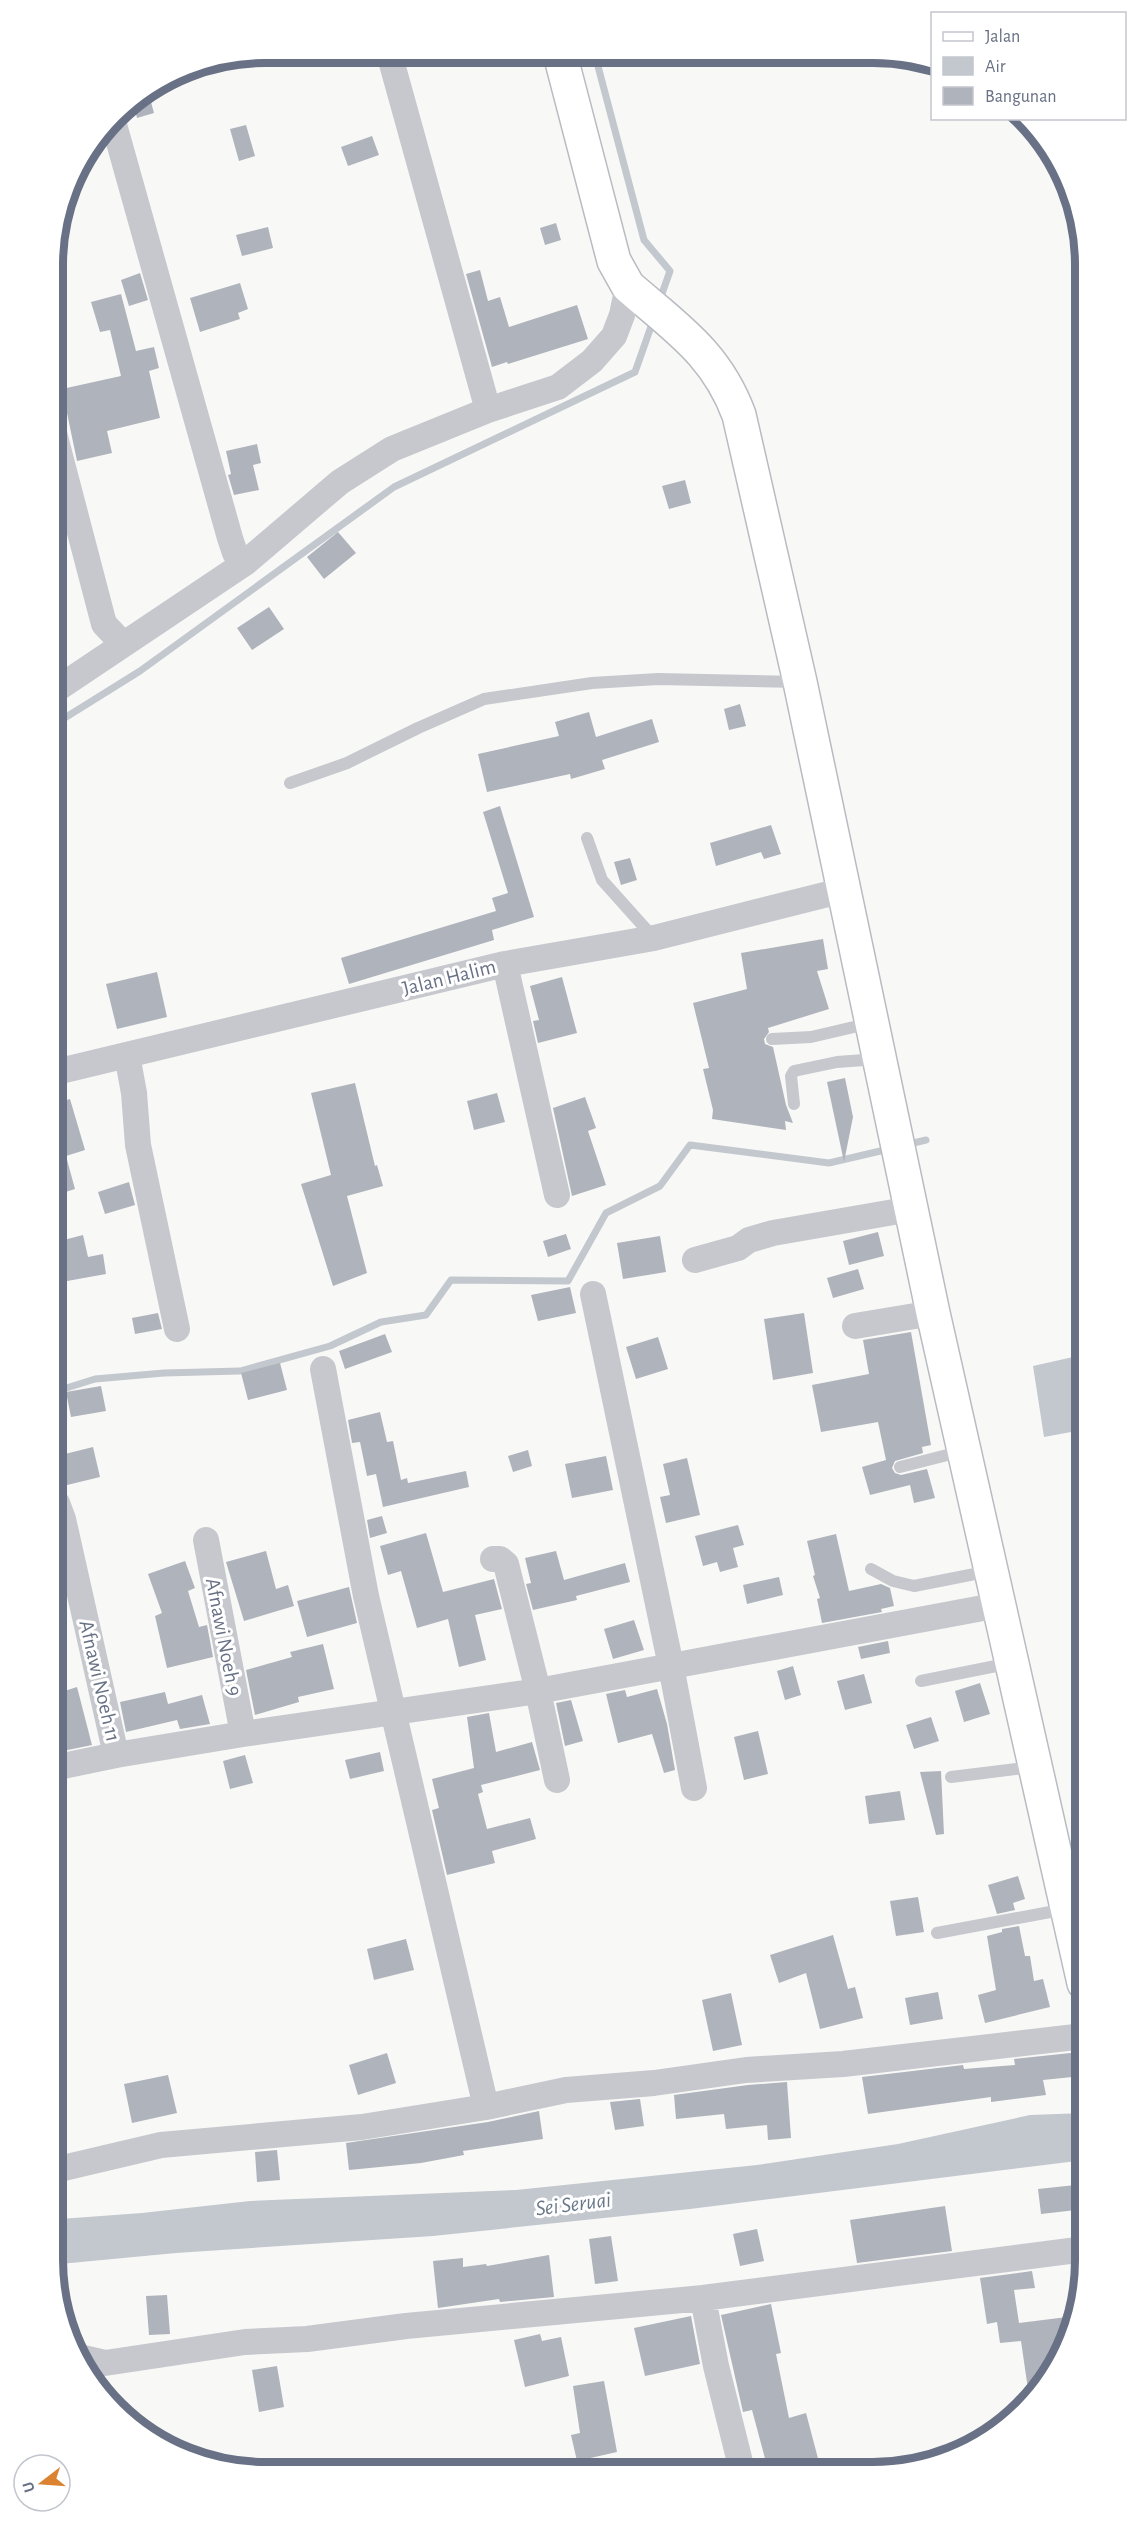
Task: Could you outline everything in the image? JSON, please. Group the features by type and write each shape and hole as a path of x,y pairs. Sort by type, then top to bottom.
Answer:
{"main road":[{"path":"562,63 614,261 634,292 698,346 720,374 739,415 800,682 933,1313 1075,1944"}],"street":[{"path":"392,63 488,410"},
{"path":"115,130 230,538 235,553 245,563"},
{"path":"63,685 245,563 340,482 392,449 488,410 558,387 592,361 614,336 634,292"},
{"path":"63,467 104,624 123,644"},
{"name":"Jalan Halim","path":"63,1070 505,964 654,938 844,890"},
{"path":"505,964 557,1196"},
{"path":"127,1055 138,1145 177,1329"},
{"path":"695,1260 738,1248 749,1240 773,1233 911,1209"},
{"path":"593,1294 671,1666 694,1788"},
{"path":"855,1326 933,1313"},
{"path":"323,1369 366,1596 486,2107"},
{"name":"Afnawi Noeh 11","path":"63,1519 116,1755"},
{"name":"Afnawi Noeh 9","path":"206,1540 243,1734"},
{"path":"493,1559 500,1559 506,1564 538,1690 557,1780"},
{"path":"63,1766 243,1734 538,1690 999,1605"},
{"path":"63,2168 161,2145 362,2127 486,2107 566,2090 654,2083 746,2070 843,2064 1075,2037"},
{"path":"89,2359 105,2363 245,2342 307,2339 406,2326 703,2298 1075,2250"},
{"path":"703,2298 716,2366 740,2462"}],"lane":[{"path":"290,783 347,763 484,699 592,682 658,679 800,682"},
{"path":"587,838 603,880 654,938"},
{"path":"772,1039 811,1037 872,1022"},
{"path":"794,1104 791,1076 794,1071 837,1062 879,1059"},
{"path":"900,1467 964,1451"},
{"path":"870,1569 893,1581 914,1586 991,1570"},
{"path":"921,1681 1012,1662"},
{"path":"951,1777 1035,1767"},
{"path":"937,1933 1067,1909"}],"water":[{"path":"1075,1357 1075,1431 1044,1437 1033,1366"},
{"name":"Sei Seruai","path":"1075,2113 1075,2161 690,2209 433,2236 176,2253 63,2264 63,2219 250,2201 516,2190 757,2165 898,2144 1030,2115"}],"building":[{"path":"150,99 154,113 137,118 135,111"},
{"path":"246,125 255,156 239,161 230,129"},
{"path":"372,136 379,155 348,166 341,147"},
{"path":"556,223 561,240 545,245 540,228"},
{"path":"268,227 273,248 242,256 236,235"},
{"path":"480,270 488,301 500,297 509,327 577,305 588,339 492,367 466,274"},
{"path":"140,273 148,300 129,306 121,280"},
{"path":"240,283 248,309 238,313 240,319 200,332 190,298"},
{"path":"121,294 136,351 154,347 159,368 149,371 160,418 107,431 112,453 77,461 63,389 121,376 110,330 100,332 91,302"},
{"path":"257,444 261,463 253,465 259,490 234,495 228,475 231,474 226,451"},
{"path":"685,480 691,503 669,509 662,486"},
{"path":"338,532 356,553 324,579 307,557"},
{"path":"269,607 284,629 252,650 237,628"},
{"path":"740,704 746,726 729,730 724,709"},
{"path":"589,712 596,737 652,719 659,742 602,760 605,769 571,779 570,774 487,792 478,754 559,736 555,722"},
{"path":"500,806 534,917 492,930 494,940 349,984 341,958 496,911 492,898 508,893 483,812"},
{"path":"771,825 781,854 764,859 761,852 716,866 710,843"},
{"path":"630,858 637,880 621,885 614,862"},
{"path":"823,939 828,969 817,971 829,1009 768,1028 769,1032 764,1039 765,1044 773,1047 786,1105 793,1123 785,1121 786,1130 712,1119 713,1110 703,1069 709,1068 693,1003 747,989 741,953"},
{"path":"157,972 167,1017 117,1029 106,984"},
{"path":"562,977 577,1033 538,1043 533,1021 539,1020 530,986"},
{"path":"845,1078 853,1117 844,1162 827,1082"},
{"path":"355,1083 375,1166 377,1165 383,1186 347,1196 367,1273 333,1286 301,1184 331,1175 311,1093"},
{"path":"497,1093 505,1122 474,1130 467,1101"},
{"path":"585,1097 596,1128 588,1131 606,1185 572,1196 553,1108"},
{"path":"70,1099 85,1150 66,1156 75,1189 63,1193 63,1101"},
{"path":"129,1182 135,1205 105,1214 98,1192"},
{"path":"878,1232 884,1256 849,1265 843,1241"},
{"path":"566,1234 571,1249 548,1257 543,1241"},
{"path":"83,1235 88,1257 103,1254 106,1274 63,1282 63,1240"},
{"path":"660,1236 666,1272 623,1279 617,1243"},
{"path":"858,1269 864,1289 833,1298 827,1278"},
{"path":"570,1287 576,1313 538,1321 531,1295"},
{"path":"158,1313 162,1329 135,1334 132,1318"},
{"path":"804,1313 813,1373 773,1380 764,1319"},
{"path":"911,1332 931,1445 922,1447 923,1453 895,1461 892,1468 895,1473 901,1475 927,1469 935,1498 914,1503 910,1485 870,1495 862,1467 886,1460 878,1422 821,1432 812,1385 869,1374 863,1340"},
{"path":"385,1334 392,1352 345,1369 339,1351"},
{"path":"658,1337 668,1369 636,1379 626,1347"},
{"path":"280,1363 287,1390 248,1400 241,1373"},
{"path":"101,1386 106,1411 71,1417 66,1392"},
{"path":"380,1412 387,1442 393,1441 401,1480 407,1478 408,1483 466,1471 469,1487 383,1507 376,1474 367,1476 360,1442 352,1443 348,1420"},
{"path":"93,1447 100,1477 63,1486 63,1454"},
{"path":"528,1450 532,1466 513,1472 508,1456"},
{"path":"606,1456 613,1490 572,1498 565,1464"},
{"path":"687,1458 700,1515 666,1523 660,1497 670,1495 663,1464"},
{"path":"382,1516 387,1533 370,1538 367,1520"},
{"path":"738,1525 744,1545 733,1548 738,1567 720,1572 717,1562 703,1566 695,1536"},
{"path":"426,1533 443,1592 494,1579 502,1609 475,1615 486,1660 459,1667 448,1619 417,1628 401,1571 388,1575 380,1546"},
{"path":"836,1534 849,1591 881,1584 890,1588 894,1606 881,1609 882,1612 822,1623 817,1599 820,1598 813,1576 815,1575 807,1541"},
{"path":"266,1551 276,1589 288,1585 294,1606 244,1621 226,1562"},
{"path":"556,1551 564,1580 625,1563 630,1582 576,1596 577,1600 533,1610 526,1584 531,1583 525,1558"},
{"path":"185,1561 195,1588 188,1591 199,1627 207,1625 213,1657 167,1668 155,1616 162,1613 148,1574"},
{"path":"779,1577 783,1595 747,1604 743,1585"},
{"path":"349,1587 357,1623 307,1637 297,1601"},
{"path":"634,1620 644,1650 613,1659 604,1629"},
{"path":"888,1641 890,1653 861,1659 858,1647"},
{"path":"323,1644 334,1689 298,1697 299,1702 255,1715 246,1670 292,1657 290,1652"},
{"path":"793,1666 801,1695 785,1700 777,1671"},
{"path":"864,1674 872,1703 845,1710 837,1681"},
{"path":"980,1683 990,1714 964,1722 955,1691"},
{"path":"77,1687 92,1745 63,1751 63,1691"},
{"path":"657,1689 667,1724 675,1770 664,1773 652,1734 618,1743 606,1694 625,1690 627,1697"},
{"path":"165,1692 168,1704 202,1695 210,1724 180,1729 177,1720 126,1732 120,1702"},
{"path":"571,1700 583,1741 565,1746 556,1703"},
{"path":"489,1713 496,1752 532,1742 540,1770 481,1785 483,1792 478,1794 487,1829 530,1818 536,1839 492,1851 495,1863 447,1875 432,1810 439,1808 432,1779 474,1768 467,1717"},
{"path":"931,1717 939,1741 914,1749 906,1725"},
{"path":"758,1731 768,1774 744,1780 734,1737"},
{"path":"380,1752 384,1771 350,1779 345,1760"},
{"path":"245,1755 253,1783 230,1789 223,1761"},
{"path":"941,1771 944,1834 936,1835 920,1772"},
{"path":"900,1791 905,1820 869,1824 865,1796"},
{"path":"1018,1876 1025,1899 1013,1903 1015,1910 997,1914 988,1885"},
{"path":"918,1897 924,1932 896,1936 890,1901"},
{"path":"1019,1926 1025,1956 1030,1956 1034,1981 1043,1979 1050,2007 985,2023 978,1995 996,1990 987,1936 1002,1932 1002,1929"},
{"path":"833,1935 848,1989 855,1987 863,2018 820,2029 806,1973 779,1983 770,1955"},
{"path":"406,1939 414,1970 374,1980 367,1949"},
{"path":"938,1992 943,2019 910,2025 905,1998"},
{"path":"731,1993 742,2045 713,2051 702,2000"},
{"path":"387,2053 396,2083 358,2095 349,2065"},
{"path":"1075,2053 1075,2077 1043,2080 1046,2095 991,2102 991,2097 868,2114 862,2077 963,2065 964,2069 1015,2065 1014,2059"},
{"path":"168,2075 177,2113 132,2123 124,2084"},
{"path":"787,2082 791,2138 768,2140 767,2125 726,2129 724,2114 676,2119 674,2095"},
{"path":"640,2099 644,2126 615,2130 610,2102"},
{"path":"539,2111 543,2139 463,2151 464,2155 421,2163 349,2170 346,2143 488,2122"},
{"path":"277,2150 280,2180 257,2182 255,2152"},
{"path":"1075,2185 1075,2210 1041,2214 1038,2189"},
{"path":"945,2206 952,2251 857,2263 850,2220"},
{"path":"757,2229 764,2261 740,2266 733,2234"},
{"path":"611,2236 618,2281 595,2284 589,2239"},
{"path":"549,2255 554,2297 500,2302 499,2299 438,2308 433,2261 463,2258 463,2267 486,2264 487,2266"},
{"path":"1032,2271 1035,2288 1014,2290 1019,2323 1066,2317 1060,2337 1048,2361 1028,2389 1021,2341 1000,2343 997,2322 987,2324 980,2278"},
{"path":"167,2295 170,2334 149,2335 146,2296"},
{"path":"771,2304 781,2353 776,2354 789,2418 806,2413 819,2462 766,2462 752,2410 743,2412 721,2315"},
{"path":"691,2316 700,2364 645,2376 634,2328"},
{"path":"540,2334 542,2341 561,2337 569,2376 525,2387 514,2340"},
{"path":"277,2366 284,2407 259,2412 252,2370"},
{"path":"604,2381 617,2452 577,2461 571,2435 580,2433 573,2386"}],"waterway":[{"path":"597,63 644,240 670,271 659,302"},
{"path":"63,719 140,671 394,487 635,372 653,321"},
{"path":"905,1145 926,1140"},
{"path":"63,1389 95,1379 164,1373 240,1371 330,1346 381,1322 426,1315 451,1280 568,1281 606,1213 660,1186 690,1145 829,1163 889,1149"}]}
